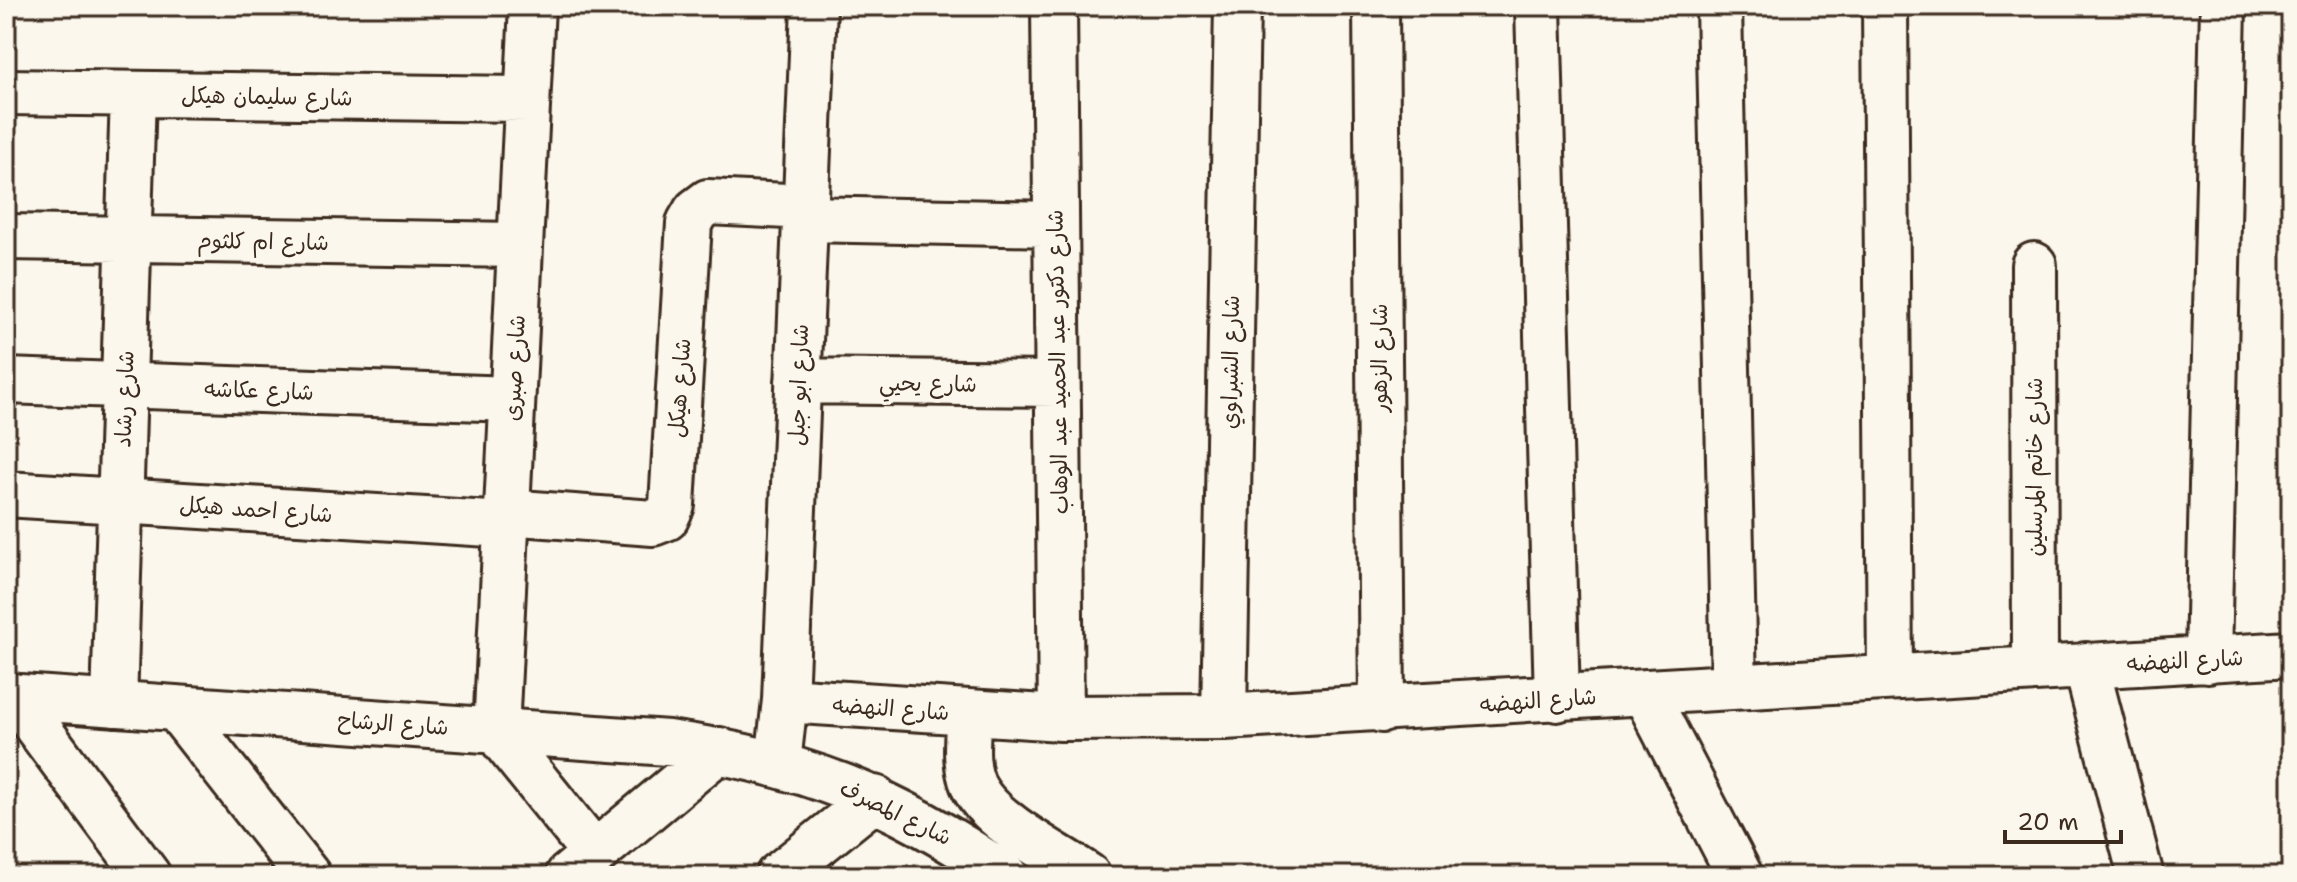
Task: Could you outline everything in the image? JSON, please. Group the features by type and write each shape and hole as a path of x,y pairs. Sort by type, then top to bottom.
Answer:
{"street":[{"name":"شارع صبرى","path":"496,731 532,6"},
{"name":"شارع ابو جبل","path":"778,763 785,700 814,6"},
{"name":"شارع دكتور عبد الحميد عبد الوهاب","path":"1054,6 1061,718"},
{"name":"شارع الشبراوي","path":"1224,717 1237,6"},
{"name":"شارع الزهور","path":"1376,6 1382,710"},
{"path":"1538,6 1557,699"},
{"path":"1719,6 1734,687"},
{"path":"1885,6 1890,677"},
{"path":"2208,660 2223,6"},
{"name":"شارع سليمان هيكل","path":"6,92 527,99"},
{"name":"شارع رشاد","path":"114,704 133,94"},
{"name":"شارع هيكل","path":"507,518 653,523 666,518 672,505 689,223 696,211 708,202 806,213"},
{"path":"806,213 1055,224"},
{"name":"شارع ام كلثوم","path":"6,237 520,245"},
{"name":"شارع خاتم المرسلين","path":"2034,265 2035,668"},
{"name":"شارع عكاشه","path":"6,381 512,399"},
{"name":"شارع يحيي","path":"798,381 1057,384"},
{"name":"شارع احمد هيكل","path":"6,494 507,518"},
{"name":"شارع النهضه","path":"785,700 1061,718 1224,717 2291,654"},
{"path":"2086,665 2141,876"},
{"path":"1645,693 1740,876"},
{"path":"10,696 148,876"},
{"name":"شارع الرشاح","path":"10,696 668,743 778,763"},
{"path":"176,708 295,871"},
{"path":"969,714 967,746 970,773 977,793 999,816 1088,876"},
{"path":"496,731 581,865 719,750"},
{"name":"شارع المصرف","path":"778,763 875,798 952,839 1006,876"},
{"path":"778,876 875,798"}]}
